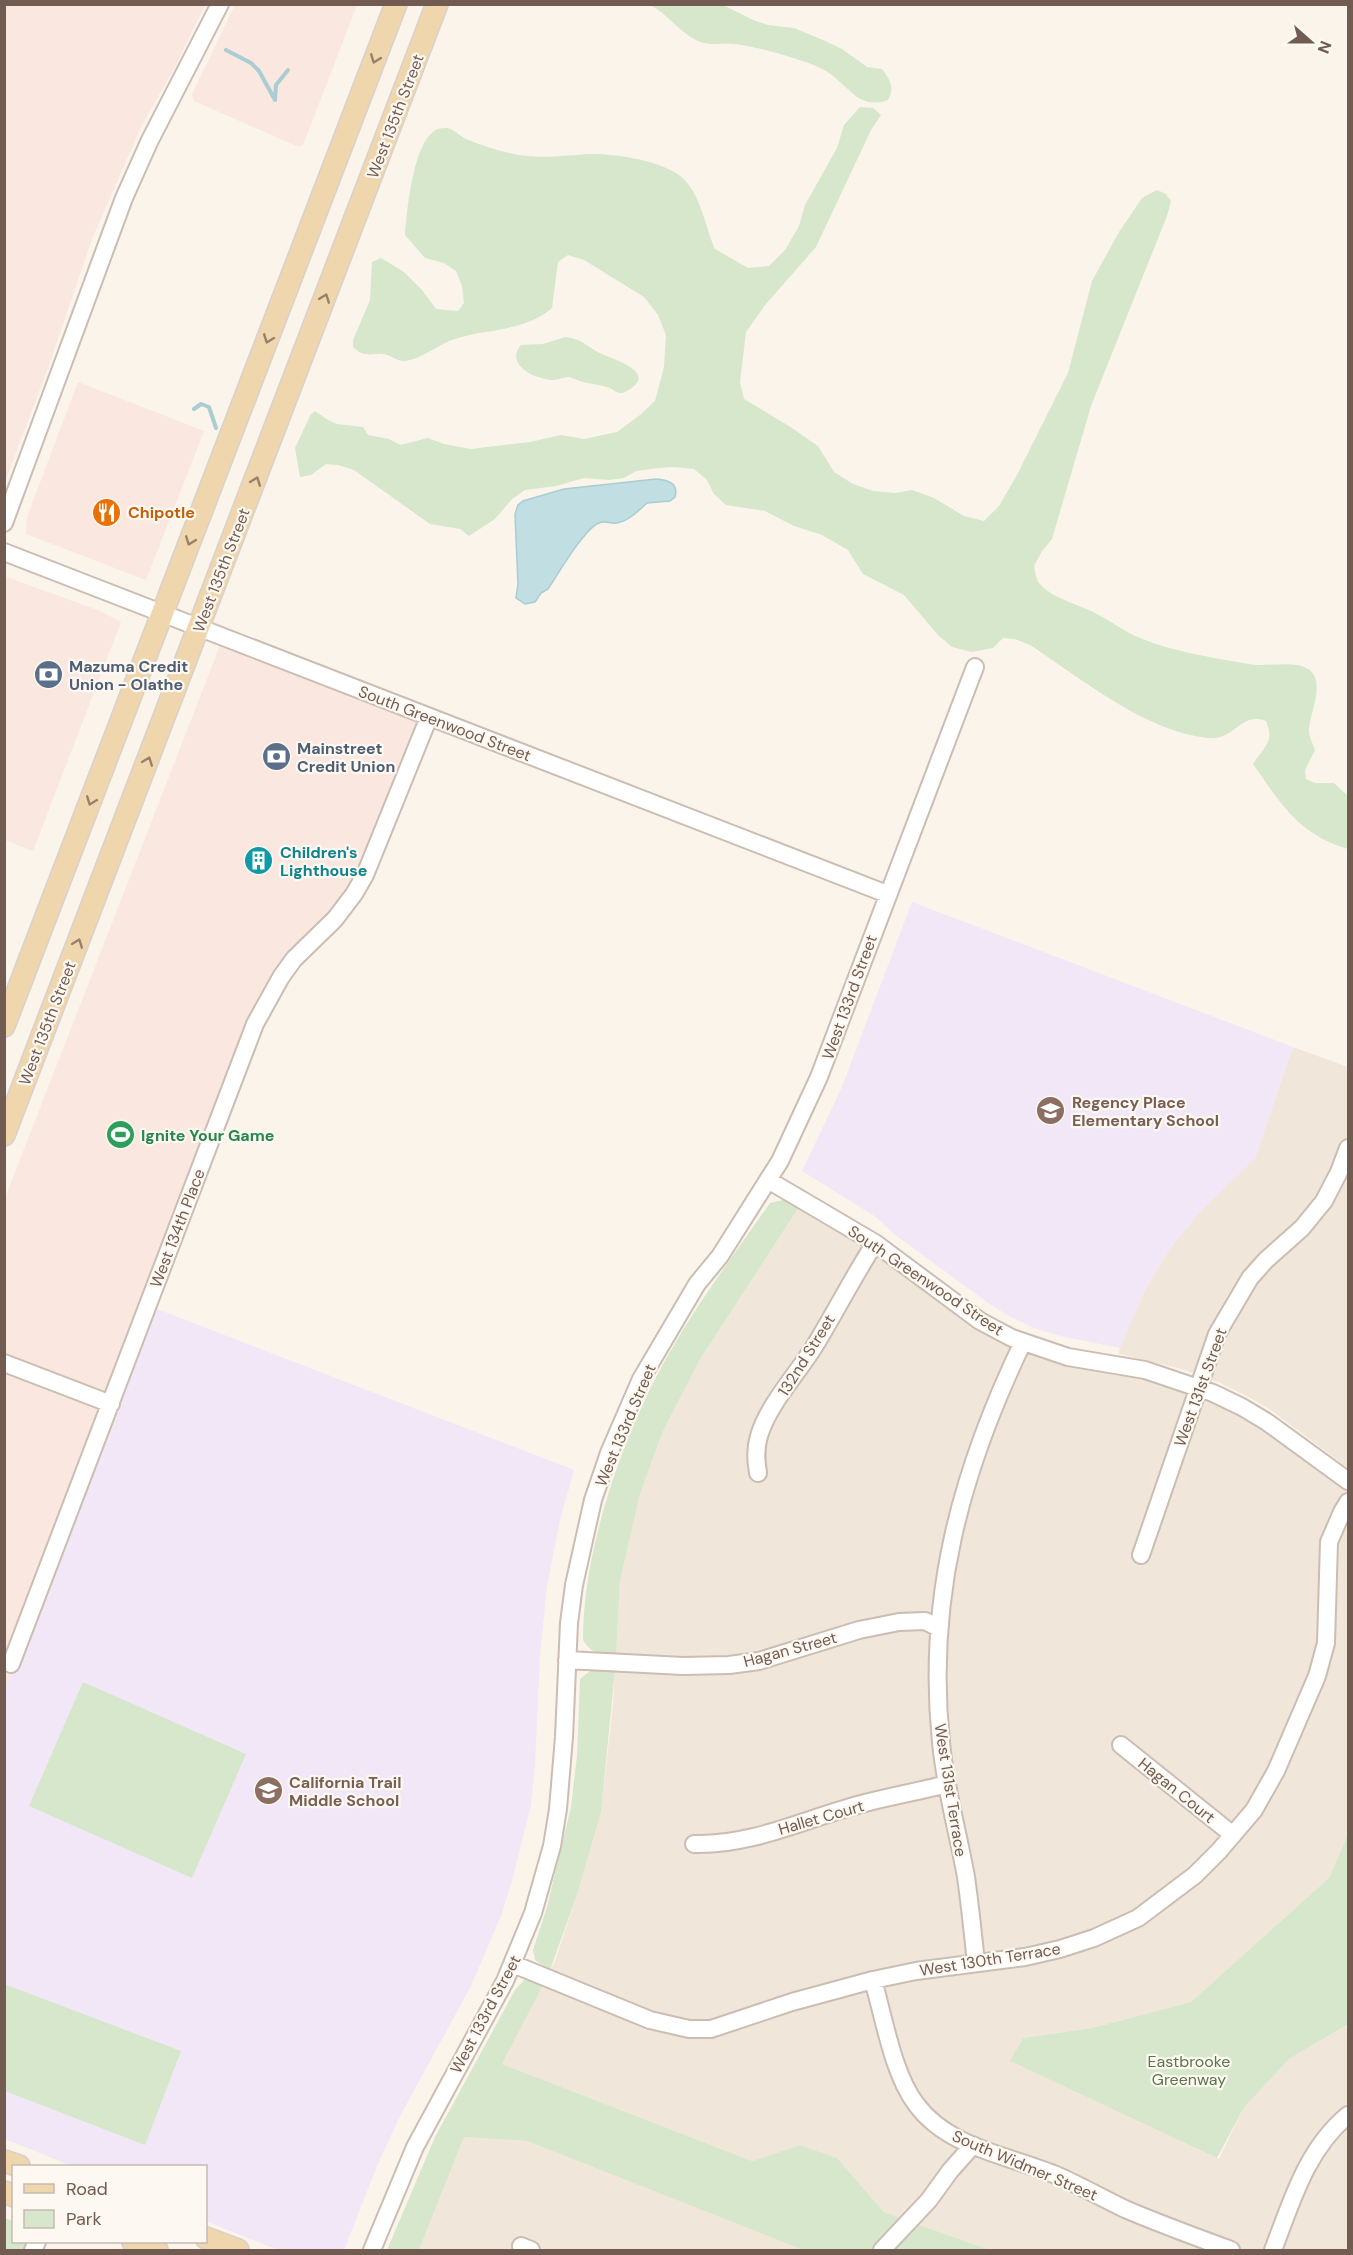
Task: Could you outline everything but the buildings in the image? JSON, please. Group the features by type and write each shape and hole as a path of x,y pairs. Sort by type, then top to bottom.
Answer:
{"main road":[{"path":"4,1026 396,4"},
{"name":"West 135th Street","path":"4,1135 437,4"},
{"path":"207,2238 238,2250"},
{"path":"138,2243 157,2250"}],"street":[{"path":"4,523 56,388 124,198 150,140 220,4"},
{"name":"South Greenwood Street","path":"4,552 887,894"},
{"name":"West 133rd Street","path":"372,2250 397,2186 428,2120 513,1964 533,1914 552,1846 558,1809 574,1585 593,1500 621,1424 641,1379 697,1284 720,1256 780,1161 819,1077 975,667"},
{"name":"West 134th Place","path":"11,1664 255,1024 281,977 294,959 335,919 365,875 429,717"},
{"name":"West 131st Street","path":"1141,1555 1216,1334 1233,1303 1260,1266 1302,1228 1324,1202 1348,1148"},
{"name":"South Greenwood Street","path":"768,1180 875,1243 980,1321 1023,1342 1068,1357 1145,1370 1199,1387 1242,1407 1267,1422 1348,1481"},
{"name":"132nd Street","path":"758,1473 755,1454 759,1435 769,1413 814,1346 839,1300 875,1243"},
{"name":"West 131st Terrace","path":"976,1963 966,1877 946,1784 939,1712 939,1628 946,1561 963,1493 990,1412 1023,1342"},
{"path":"4,1363 111,1404"},
{"name":"West 130th Terrace","path":"513,1964 650,2020 689,2029 722,2027 792,2002 873,1980 916,1971 1025,1957 1060,1949 1094,1938 1127,1923 1168,1897 1195,1875 1254,1810 1276,1772 1317,1676 1326,1643 1329,1542 1348,1502"},
{"name":"Hagan Street","path":"567,1660 683,1666 729,1665 759,1661 885,1625 925,1621 939,1628"},
{"name":"Hagan Court","path":"1120,1745 1233,1835"},
{"name":"Hallet Court","path":"694,1844 731,1841 865,1803 946,1784"},
{"name":"South Widmer Street","path":"873,1980 899,2073 909,2095 924,2114 942,2130 973,2145 1032,2165 1147,2218 1231,2250"},
{"path":"1273,2250 1311,2158 1327,2136 1348,2115"},
{"path":"882,2250 929,2200 973,2145"}],"shaded area":[{"path":"5,4 205,5 177,63 141,127 92,239 49,365 5,482"},
{"path":"235,5 357,5 303,145 299,147 194,101 192,94"},
{"path":"78,382 204,431 146,580 26,534 27,517"},
{"path":"4,576 100,611 121,622 33,851 5,840"},
{"path":"223,638 429,717 365,875 294,959 242,1055 5,1690 5,1198"},
{"name":"Regency Place Elementary School","path":"912,902 1293,1047 1255,1158 1197,1215 1169,1250 1146,1288 1120,1348 1060,1336 1034,1328 1007,1315 894,1234 876,1217 802,1171 842,1087"},
{"path":"1293,1047 1348,1067 1348,1468 1271,1410 1247,1396 1218,1382 1178,1368 1119,1354 1146,1288 1169,1250 1197,1215 1255,1158"},
{"path":"799,1207 891,1262 997,1338 1031,1354 1056,1362 1136,1375 1201,1396 1260,1425 1348,1488 1348,1834 1329,1878 1191,2002 1092,2028 1023,2038 1011,2061 1219,2159 1243,2109 1289,2059 1348,2024 1348,2250 990,2250 884,2212 837,2158 800,2145 752,2161 502,2064 555,1961 601,1812 613,1704 620,1581 640,1494 663,1431 699,1361"},
{"name":"California Trail Middle School","path":"152,1307 574,1470 560,1520 547,1586 540,1656 531,1805 512,1881 501,1916 471,1986 399,2118 377,2166 344,2250 278,2250 207,2221 207,2165 70,2165 5,2139 4,1691"},
{"path":"464,2137 527,2141 803,2250 419,2250"}],"green space":[{"path":"650,5 723,5 768,25 794,28 842,49 867,67 882,69 891,84 890,95 888,100 869,102 854,94 834,76 807,62 755,48 698,41"},
{"path":"860,107 873,108 881,115 871,130 816,247 766,304 746,332 740,382 744,399 818,446 834,472 853,484 873,491 896,493 912,490 934,498 964,516 984,521 999,506 1017,475 1068,373 1092,281 1119,232 1142,198 1157,190 1166,194 1171,201 1167,216 1091,406 1052,539 1034,566 1036,577 1050,593 1095,613 1149,642 1220,659 1257,665 1294,665 1309,670 1314,675 1317,688 1309,731 1315,750 1305,770 1306,779 1315,783 1334,783 1348,796 1348,849 1331,843 1304,826 1283,805 1253,764 1269,739 1266,721 1250,720 1217,738 1185,734 1138,715 1093,688 1030,645 1015,639 1003,638 993,648 972,652 952,647 938,635 904,595 863,574 848,550 822,535 794,526 765,511 726,505 714,494 707,480 694,469 658,468 636,471 624,478 609,480 584,478 556,486 525,490 512,499 495,519 469,536 460,529 430,524 354,470 326,464 311,475 300,477 295,448 311,414 315,411 337,424 363,427 368,435 389,439 400,445 428,438 444,444 471,449 530,442 561,435 584,439 617,432 655,401 664,367 666,335 658,315 644,297 584,260 568,255 558,262 552,308 530,321 467,335 411,360 404,361 382,354 362,353 353,347 353,340 370,300 372,262 381,258 404,272 422,290 436,309 458,311 464,303 462,286 456,271 444,263 425,258 405,235 417,160 429,135 438,129 450,129 472,142 519,155 547,157 612,155 647,161 667,168 676,173 691,188 715,249 748,268 769,266 785,250 799,226 805,205 837,148 844,125"},
{"path":"565,337 582,342 599,353 628,365 638,375 638,380 634,386 621,393 569,377 554,380 539,377 519,365 516,359 521,345 543,344"},
{"path":"783,1200 799,1207 699,1361 663,1431 640,1494 620,1581 616,1655 597,1652 589,1648 583,1640 589,1571 607,1499 632,1429 662,1366 700,1303 770,1203"},
{"path":"615,1670 601,1812 578,1892 550,1970 535,1960 533,1950 547,1907 571,1807 577,1756 580,1679 590,1671"},
{"path":"83,1682 246,1754 192,1878 29,1806"},
{"name":"Eastbrooke Greenway","path":"1348,1834 1348,2024 1289,2059 1243,2109 1217,2158 1010,2061 1023,2038 1092,2028 1191,2002 1329,1878"},
{"path":"524,1980 544,1983 502,2064 752,2161 800,2145 837,2158 884,2212 901,2218 872,2250 803,2250 527,2141 464,2137 419,2250 387,2250 435,2137 515,1990"},
{"path":"4,1984 181,2051 145,2145 5,2091"},
{"path":"4,2218 12,2221 12,2243 27,2243 24,2250 5,2250"},
{"path":"917,2224 990,2250 892,2250"}],"water":[{"path":"656,479 672,483 676,492 675,497 670,501 647,503 634,515 621,522 599,523 586,534 548,589 541,593 535,602 525,604 516,598 518,584 515,514 518,505 523,501 564,489"}],"waterway":[{"path":"226,50 251,63 259,71 275,100"},
{"path":"275,99 276,85 288,70"},
{"path":"194,409 201,404 209,407 216,428"}],"place":[{"name":"Chipotle","path":"107,512"},
{"name":"Mazuma Credit Union - Olathe","path":"48,675"},
{"name":"Mainstreet Credit Union","path":"276,757"},
{"name":"Children's Lighthouse","path":"259,861"},
{"name":"Regency Place Elementary School","path":"1051,1111"},
{"name":"Ignite Your Game","path":"120,1135"},
{"name":"California Trail Middle School","path":"268,1791"}]}
